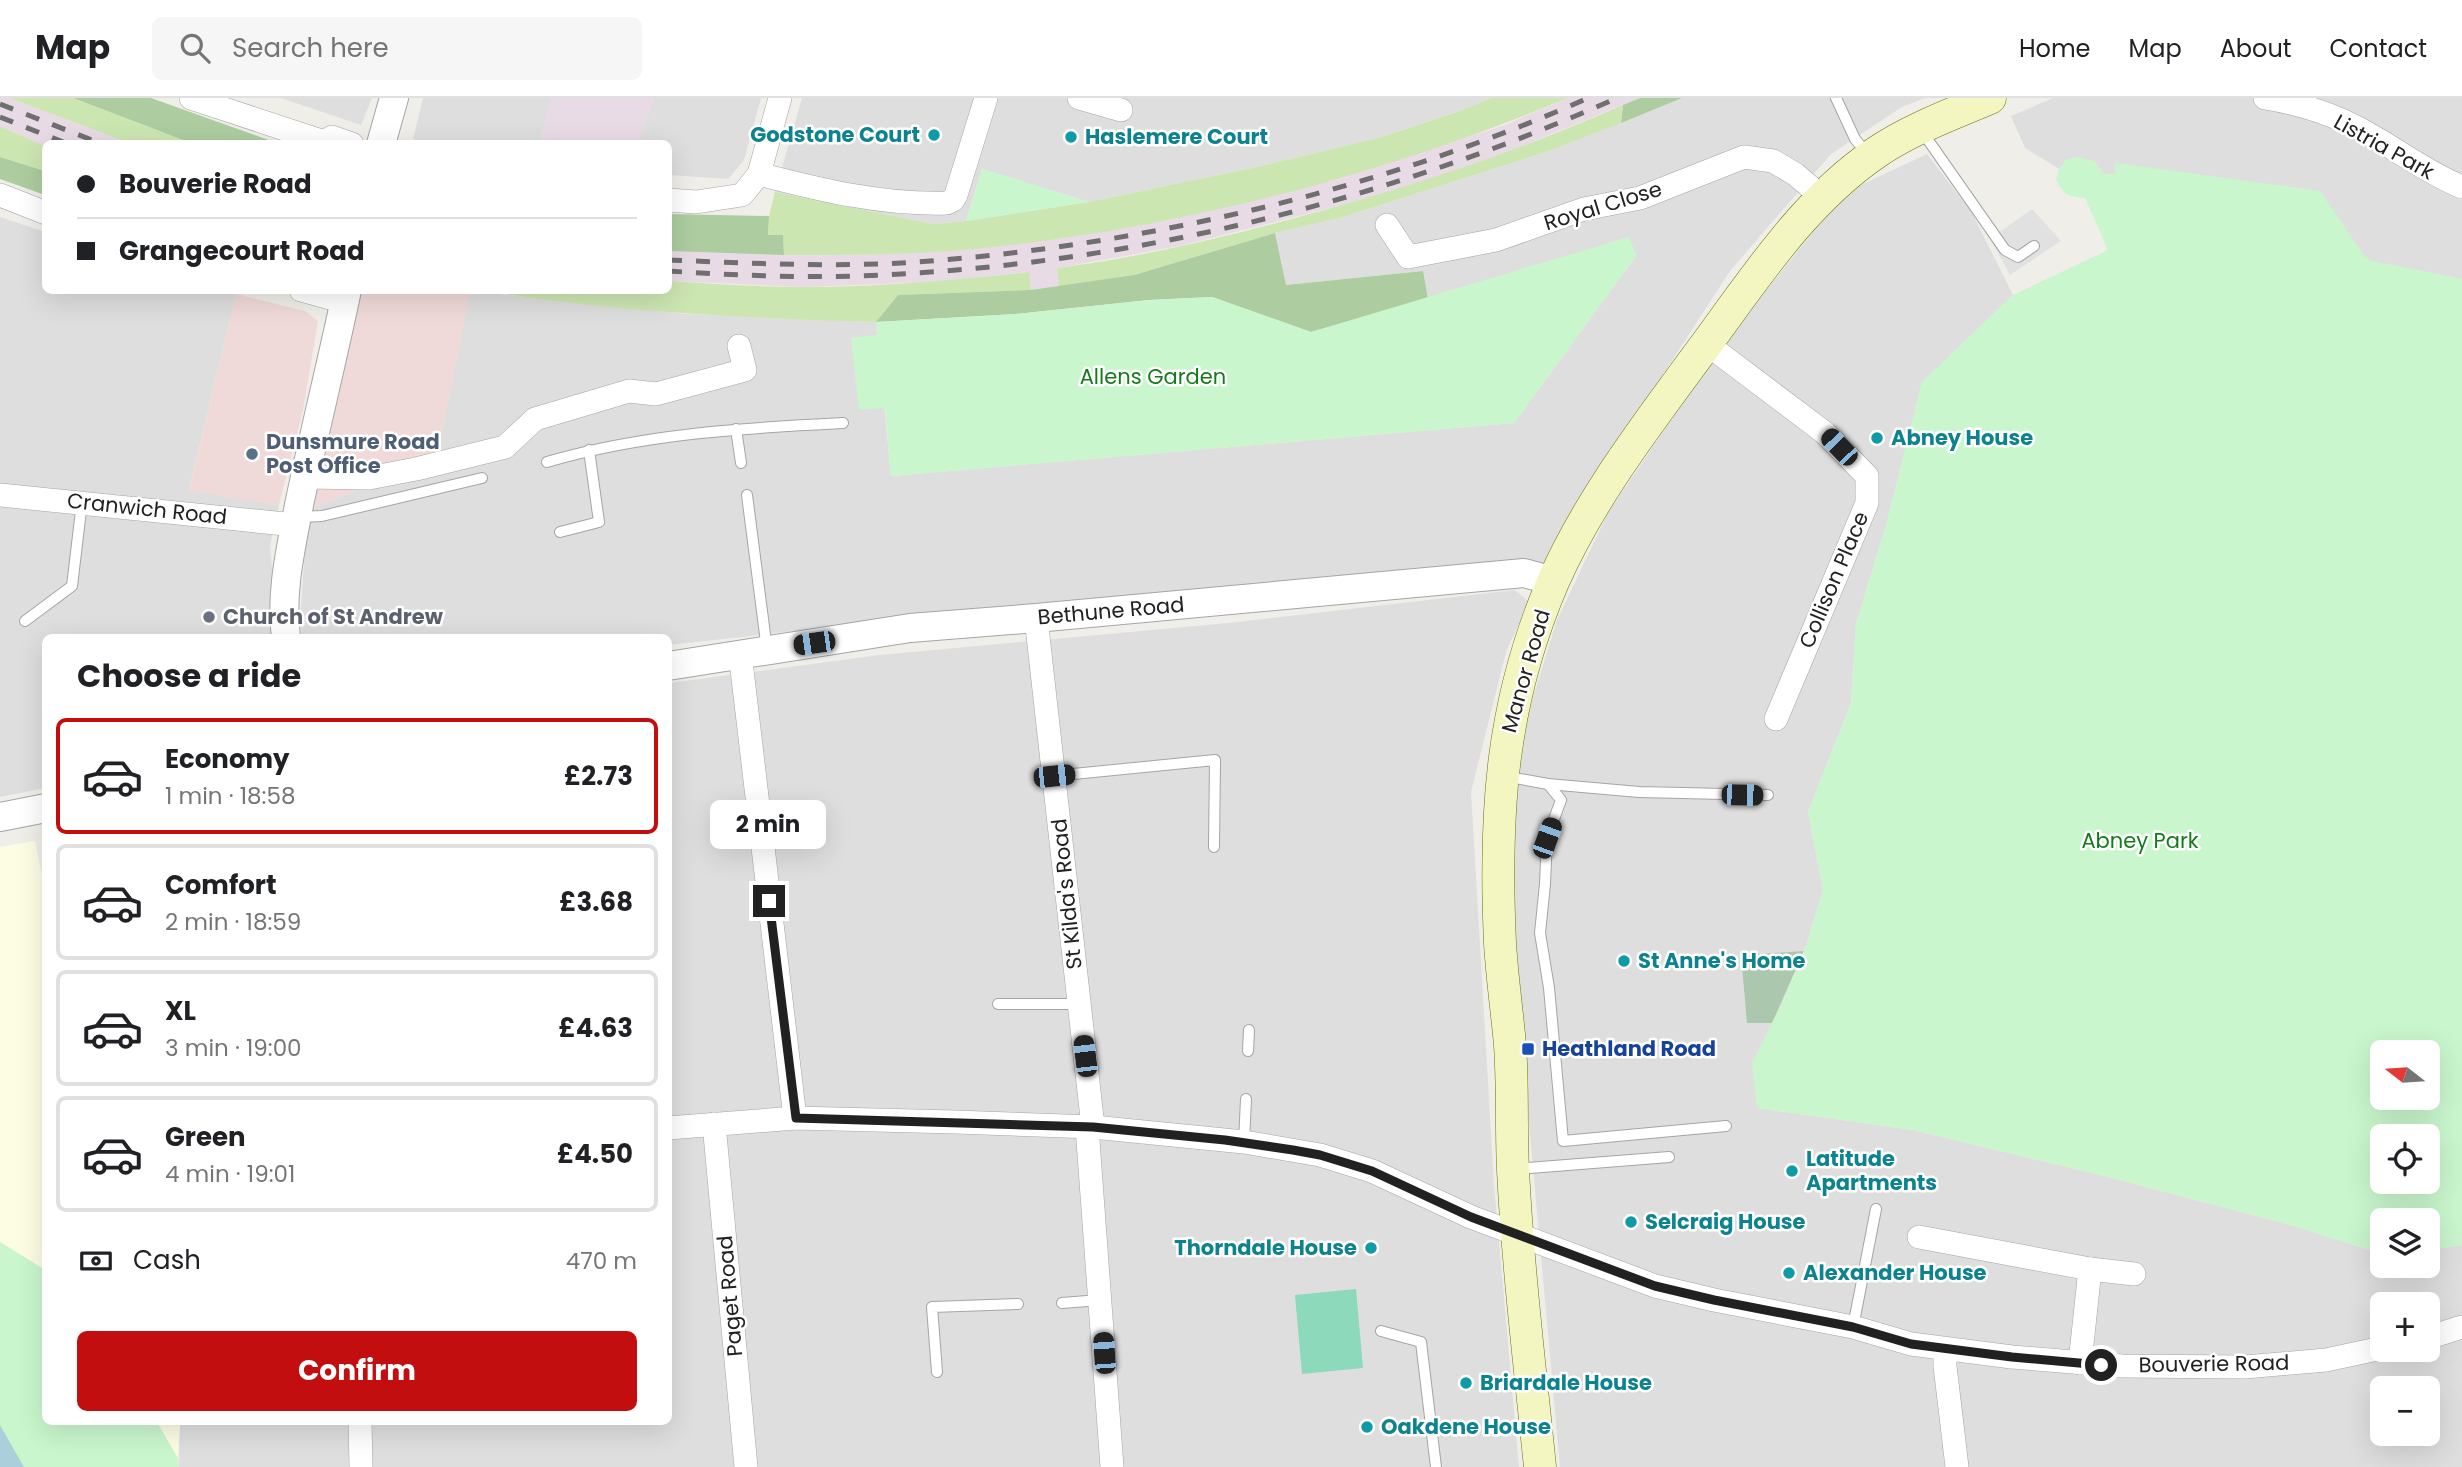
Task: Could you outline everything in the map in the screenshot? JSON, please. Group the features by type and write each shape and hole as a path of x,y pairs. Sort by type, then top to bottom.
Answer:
{"main road":[{"name":"Manor Road","path":"1540,1467 1517,1234 1510,1047 1500,946 1499,806 1504,752 1517,687 1554,581 1586,517 1623,459 1764,266 1822,197 1870,158 1919,128 1990,98"}],"street":[{"path":"191,98 318,140"},
{"path":"382,140 394,98"},
{"path":"672,200 696,202 742,195 759,174 780,98"},
{"path":"759,174 842,195 947,203 956,195 986,98"},
{"name":"Listria Park","path":"2266,98 2314,110 2350,125 2441,178 2462,187"},
{"path":"1089,99 1121,110"},
{"name":"Royal Close","path":"1387,225 1408,257 1454,249 1496,240 1584,209 1640,198 1744,157 1773,161 1795,174 1822,197"},
{"path":"0,195 42,211"},
{"path":"286,634 286,578 296,521 346,296"},
{"name":"Collison Place","path":"1707,344 1825,433 1867,476 1867,503 1776,719"},
{"path":"305,477 369,478 505,447 535,419 629,391 656,394 745,370 739,346"},
{"name":"Cranwich Road","path":"0,495 296,521"},
{"name":"Bethune Road","path":"672,665 910,628 1524,573 1554,581"},
{"name":"St Kilda's Road","path":"1036,618 1079,1004 1090,1127 1112,1467"},
{"path":"753,651 796,1118"},
{"path":"0,817 42,809"},
{"path":"672,1128 796,1118 1090,1127 1244,1142 1320,1155 1372,1171 1471,1217 1517,1234"},
{"name":"Paget Road","path":"715,1124 746,1467"},
{"name":"Bouverie Road","path":"1517,1234 1655,1286 1853,1327 1911,1344 1945,1349 2122,1366 2245,1367 2326,1360 2370,1351"},
{"path":"1919,1237 2090,1269 2134,1274"},
{"path":"2080,1363 2090,1269"},
{"path":"2440,1334 2462,1327"},
{"path":"1945,1349 1957,1467"},
{"path":"360,1425 361,1467"}],"lane":[{"path":"1836,98 1856,139 1870,158"},
{"path":"1919,128 2006,250 2018,257 2034,246"},
{"path":"547,462 589,450 736,429 843,423"},
{"path":"736,429 741,463"},
{"path":"560,532 599,522 589,450"},
{"path":"296,521 482,478"},
{"path":"747,495 753,651"},
{"path":"25,621 72,586 82,502"},
{"path":"1054,776 1214,760 1214,847"},
{"path":"1502,776 1548,784 1639,792 1768,795"},
{"path":"1548,784 1561,800 1547,838 1540,933 1549,988 1563,1141 1726,1126"},
{"path":"998,1004 1079,1004"},
{"path":"1248,1051 1249,1030"},
{"path":"1244,1142 1246,1099"},
{"path":"1513,1169 1669,1157"},
{"path":"1853,1327 1876,1209"},
{"path":"1062,1303 1100,1300"},
{"path":"937,1372 932,1307 1018,1304"},
{"path":"1381,1331 1421,1342 1436,1467"}],"shaded area":[{"path":"0,98 10,98 121,140 42,140 42,145 0,126"},
{"path":"281,98 372,98 361,125"},
{"path":"423,98 552,98 540,140 413,139"},
{"path":"552,98 653,98 640,140 540,140"},
{"path":"653,98 761,98 744,160 728,179 672,175 672,140 640,140"},
{"path":"802,98 1491,98 1382,137 1261,166 1089,202 982,169 966,221 933,224 775,192"},
{"path":"1568,98 1640,98 1515,149 1431,179 1354,202 1180,246 1058,268 1059,287 1031,290 1028,272 939,282 803,287 672,281 672,251 842,255 973,249 1170,220 1343,177 1502,126"},
{"path":"1682,98 1925,98 1902,107 1831,154 1730,271 1565,526 1546,564 992,609 672,645 672,634 302,634 300,619 308,509 436,460 469,294 498,294 686,314 876,322 891,476 1514,423 1636,256 1629,238 1428,299 1422,271 1286,285 1275,233 1343,217 1546,152"},
{"path":"2053,98 2462,98 2462,279 2372,262 2116,163 2115,175 2104,174 2094,161 2067,159 2059,169 2025,148 2011,116"},
{"path":"1927,154 1972,213 2013,295 1922,383 1887,522 1856,624 1851,703 1808,812 1823,890 1807,943 1783,1001 1757,1108 1913,1130 2101,1175 2291,1225 2370,1250 2370,1278 2440,1278 2440,1248 2462,1245 2462,1467 1560,1467 1523,1056 1511,847 1516,752 1557,620 1608,513 1724,342 1846,192"},
{"path":"2032,209 2061,241 2010,275 1990,239"},
{"path":"0,217 42,231 42,294 236,294 189,490 279,505 270,546 278,634 42,634 42,789 0,797"},
{"path":"236,294 305,311 318,321 303,410 279,505 189,491"},
{"path":"361,294 470,294 436,460 308,509"},
{"path":"1515,590 1529,602 1506,652 1471,792 1494,1185 1519,1467 179,1467 180,1425 672,1425 672,683 880,655 1229,623"},
{"path":"35,841 42,875 42,1268 0,1242 0,847"},
{"path":"1804,951 1772,1023 1747,1023 1741,955"},
{"path":"158,1425 180,1425 178,1458"}],"green space":[{"path":"10,98 73,98 183,140 121,140"},
{"path":"73,98 151,98 269,140 183,140"},
{"path":"1491,98 1568,98 1425,152 1351,175 1202,213 1127,228 975,249 880,254 784,255 783,235 768,236 769,216 775,192 933,224 966,221 1089,202 1261,166 1382,137"},
{"path":"1640,98 1682,98 1621,123 1623,105"},
{"path":"1623,105 1621,123 1546,152 1343,217 1275,233 1134,275 1059,287 1057,268 1175,248 1334,207 1501,154"},
{"path":"0,126 42,145 42,170 0,157"},
{"path":"0,157 42,170 42,194 0,179"},
{"name":"Abney Park","path":"2077,157 2094,161 2104,174 2115,174 2116,163 2320,191 2365,257 2372,261 2462,279 2462,1245 2440,1248 2440,1208 2370,1208 2370,1250 2291,1225 2101,1175 1913,1130 1757,1108 1752,1063 1783,1001 1807,943 1823,890 1808,812 1851,703 1856,624 1887,522 1922,382 2013,295 2108,250 2085,198 2067,194 2061,189 2056,179 2059,169 2067,159"},
{"path":"982,169 1089,202 966,221"},
{"path":"672,214 769,216 768,235 783,235 784,255 672,251"},
{"path":"1275,233 1286,285 1423,271 1428,299 1311,332 1212,297 1149,300 1016,314 876,322 898,295 1031,290 1134,275"},
{"name":"Allens Garden","path":"1629,237 1636,256 1514,423 891,476 885,408 859,410 851,338 877,335 876,322 1016,314 1149,300 1212,297 1311,332"},
{"path":"1029,272 1031,290 898,295 876,322 680,313 507,294 672,294 672,281 803,287 945,280"},
{"path":"0,1242 42,1268 42,1425 158,1425 178,1458 179,1467 0,1467"},
{"path":"1356,1289 1363,1368 1302,1374 1295,1295"}],"water":[{"path":"0,1425 24,1467 0,1467"}],"railway":[{"path":"672,260 814,265 901,263 987,256 1164,229 1252,210 1425,161 1588,98"},
{"path":"672,271 785,276 901,274 993,267 1177,239 1357,194 1445,166 1532,134 1617,98"},
{"path":"0,104 92,140"},
{"path":"0,117 58,140"}],"place":[{"name":"Godstone Court","path":"934,135"},
{"name":"Haslemere Court","path":"1071,137"},
{"name":"Abney House","path":"1877,438"},
{"name":"Dunsmure Road Post Office","path":"252,454"},
{"name":"Church of St Andrew","path":"209,617"},
{"name":"St Anne's Home","path":"1624,961"},
{"name":"Heathland Road","path":"1528,1049"},
{"name":"Latitude Apartments","path":"1792,1171"},
{"name":"Selcraig House","path":"1631,1222"},
{"name":"Thorndale House","path":"1371,1248"},
{"name":"Alexander House","path":"1789,1273"},
{"name":"Briardale House","path":"1466,1383"},
{"name":"Oakdene House","path":"1367,1427"}],"route":[{"path":"769,901 796,1118 1093,1127 1225,1140 1320,1155 1372,1171 1471,1217 1655,1286 1853,1327 1911,1344 2101,1365"}]}
